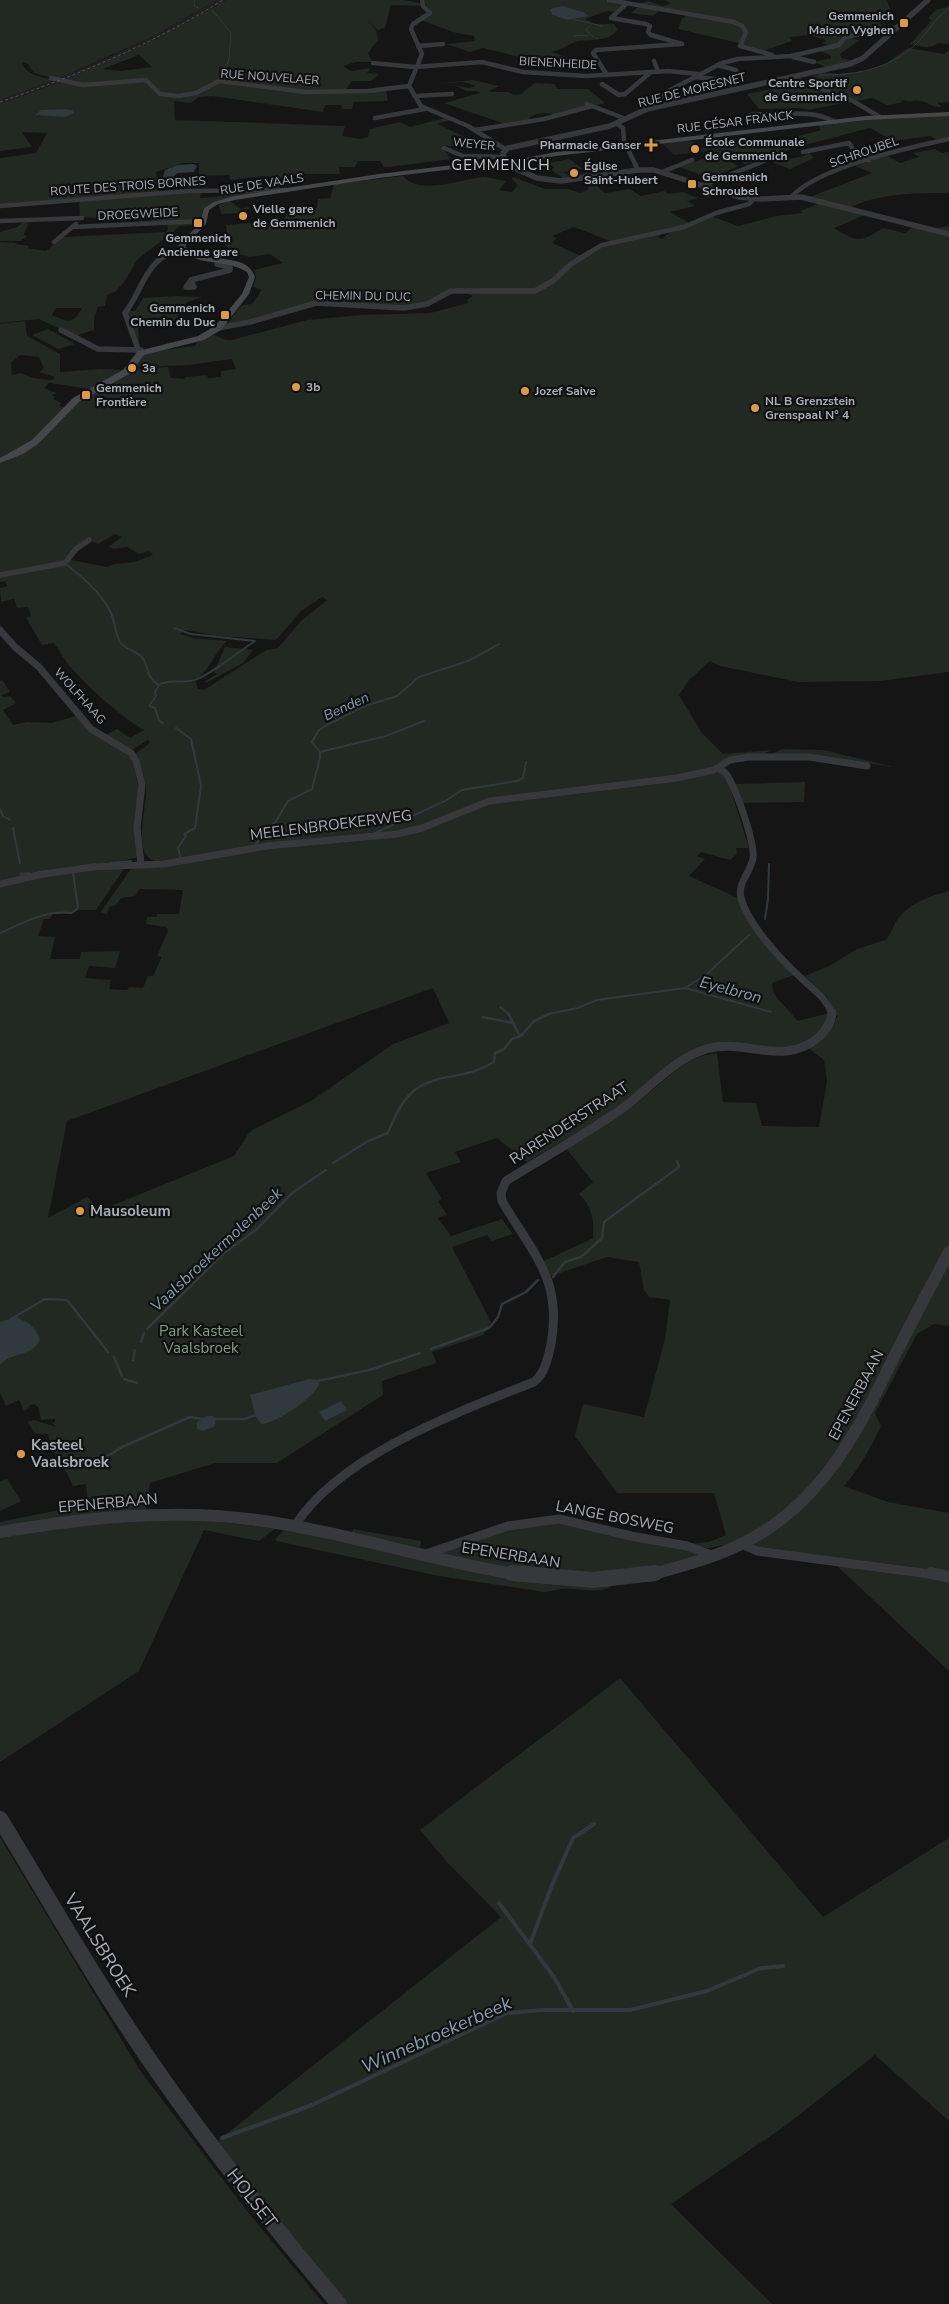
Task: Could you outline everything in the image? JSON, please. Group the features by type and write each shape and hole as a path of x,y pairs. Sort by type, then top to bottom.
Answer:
{"main road":[{"name":"RUE CÉSAR FRANCK","path":"504,160 525,160 556,154 880,117 949,114"},
{"name":"RUE DE VAALS","path":"183,250 181,244 203,221 206,209 216,203 234,198 379,176 504,160"},
{"path":"0,460 20,452 35,442 79,398 129,369 140,350 201,338 218,328 245,294 252,277 250,270 244,266 220,260 193,256 183,250"}],"street":[{"path":"422,0 430,13 410,29 422,54 409,86 417,104 475,130 505,149 504,160 514,168 537,178 561,182 638,170 662,172 729,194 754,199 801,197 949,234"},
{"path":"609,0 734,22 742,26 746,32 740,46 782,57"},
{"path":"632,5 650,0"},
{"name":"RUE DE MORESNET","path":"505,149 617,124 642,110 857,62 928,0"},
{"path":"607,75 593,53 596,50 676,46 682,44 650,35 648,32 650,26 646,24 611,18 626,4"},
{"path":"655,107 654,103 670,90 717,65 738,59 782,57 813,52 839,45 843,37 898,27"},
{"path":"418,46 444,44"},
{"path":"791,56 814,62"},
{"path":"654,61 658,71"},
{"name":"BIENENHEIDE","path":"373,63 417,67 482,62 528,73 586,76 677,71 727,80 736,78 738,74 736,70 717,65"},
{"path":"602,84 619,94 625,94 651,72"},
{"name":"RUE NOUVELAER","path":"51,78 88,85 142,79 150,81 162,95 179,96 196,93 219,81 306,92 368,91 409,86"},
{"path":"791,78 853,101 880,117"},
{"path":"414,96 452,94"},
{"path":"475,130 544,119 590,105 626,119"},
{"path":"375,118 425,109"},
{"path":"760,115 811,116 828,118 835,122"},
{"path":"617,124 623,128 626,146 638,170"},
{"name":"SCHROUBEL","path":"792,196 796,191 820,178 869,160 905,148 949,139"},
{"path":"803,152 849,143 856,154 869,160"},
{"name":"WEYER","path":"444,148 448,152 458,155 504,160"},
{"name":"RUE CÉSAR FRANCK","path":"514,168 525,163 525,160"},
{"path":"662,172 692,160"},
{"path":"701,186 764,161"},
{"name":"ROUTE DES TROIS BORNES","path":"0,206 50,206 189,191 287,190"},
{"name":"CHEMIN DU DUC","path":"218,328 250,322 316,303 404,308 426,304 451,292 535,291 553,281 571,264 602,245 684,227 719,212 749,204 754,199"},
{"path":"0,211 50,206"},
{"name":"DROEGWEIDE","path":"0,221 82,218 73,227"},
{"name":"DROEGWEIDE","path":"73,227 203,221"},
{"path":"54,242 73,227"},
{"path":"62,330 98,349 140,350 126,320 125,313 136,300 154,262 163,255 183,250"},
{"path":"190,279 230,270 230,267 217,264 220,260"},
{"path":"0,575 65,563 69,560 74,550 89,540"},
{"name":"WOLFHAAG","path":"0,630 14,647 38,667 91,729 128,751 135,758 142,784 137,828 141,864"},
{"name":"MEELENBROEKERWEG","path":"0,884 58,871 141,864 164,864 267,846 415,831 472,807 497,800 678,778 718,768 730,760 774,756 818,758 867,766"},
{"name":"RARENDERSTRAAT","path":"294,1527 310,1504 328,1490 415,1433 453,1414 534,1382 541,1375 556,1325 555,1299 548,1278 529,1243 502,1201 501,1193 506,1181 617,1112 686,1058 699,1052 723,1048 785,1052 798,1050 810,1044 830,1022 832,1014 826,1001 786,963 760,930 741,899 742,884 753,860 752,841 731,783 726,773 718,768"},
{"name":"EPENERBAAN","path":"0,1532 102,1517 150,1513 233,1517 294,1527 519,1576 570,1580 644,1576 685,1566 714,1556 759,1535 788,1514 833,1469 856,1432 949,1252"},
{"name":"LANGE BOSWEG","path":"423,1556 458,1542 515,1525 552,1519 584,1523 636,1537 690,1546 714,1556"},
{"path":"741,1544 745,1548 790,1554 838,1564 920,1571 949,1577"},
{"name":"VAALSBROEK","path":"0,1819 93,1973 170,2089"},
{"name":"HOLSET","path":"170,2089 268,2219 339,2304"}],"shaded area":[{"path":"217,0 226,0 174,30 127,53 62,81 0,104 0,100 91,65 152,37"},
{"path":"562,6 583,12 589,16 567,20 552,14 550,9"},
{"path":"41,110 72,110 74,113 66,117 35,115"},
{"name":"École Communale de Gemmenich","path":"691,140 701,148 719,146 727,155 721,157 708,151 674,155 662,143"},
{"path":"194,164 197,166 194,172 177,173 172,179 163,177 165,170 178,165"},
{"path":"16,1317 31,1325 40,1340 32,1349 10,1358 0,1365 0,1322"},
{"path":"309,1379 320,1380 313,1393 296,1408 276,1420 261,1424 255,1415 250,1395"},
{"path":"341,1401 347,1410 325,1421 319,1412"},
{"path":"207,1416 213,1416 216,1419 214,1427 202,1431 197,1429 197,1422"}],"green space":[{"path":"0,0 217,0 152,37 57,79 34,73 27,63 22,62 24,67 31,73 54,80 0,100"},
{"path":"226,0 403,0 421,3 422,6 391,5 385,28 378,30 368,21 376,30 378,40 368,53 372,62 356,62 343,66 351,71 371,68 367,73 379,74 371,81 352,81 345,91 307,92 386,90 388,101 354,102 352,109 341,109 342,105 325,105 323,112 213,96 199,97 191,103 174,101 175,120 345,126 342,136 361,139 368,137 370,129 400,122 410,127 445,118 450,120 437,124 483,145 442,146 451,159 390,167 384,167 380,161 358,161 355,167 339,167 340,174 301,174 283,178 264,176 230,180 229,175 201,176 199,174 199,163 183,163 156,172 159,193 0,205 0,158 36,153 47,133 22,132 32,147 0,151 0,104 60,82 79,85 62,81 158,38","holes":["139,55 152,67 120,71 103,69"]},
{"path":"423,0 605,0 623,4 614,12 607,11 585,19 596,24 615,24 617,30 614,34 600,39 579,41 552,52 569,58 568,64 572,66 537,67 536,61 483,48 470,52 446,44 475,41 474,36 453,32 421,20 431,14"},
{"path":"664,0 887,0 890,9 882,19 884,20 879,24 885,26 875,29 863,26 858,33 842,36 839,44 830,46 822,43 826,41 823,38 812,35 789,37 792,41 760,52 739,43 678,29 682,19 688,14 662,9 653,16 631,13 639,6 638,4 648,1 663,6 671,3"},
{"path":"949,6 949,44 938,43 929,47 910,44 932,20 928,18 936,10"},
{"path":"846,37 860,40 840,54 841,58 854,61 829,68 814,62 831,58 831,56 821,51 836,47"},
{"path":"908,48 944,54 949,50 949,102 937,103 942,107 918,101 903,100 900,103 887,105 873,98 855,101 825,89 832,87 808,81 815,80 809,77 820,74 816,73 837,74 864,71 885,64"},
{"path":"473,80 499,86 489,91 491,92 508,92 515,95 521,94 535,83 555,84 557,89 588,89 605,103 554,115 538,114 530,119 505,124 444,103 480,93 466,91 457,86 470,88 476,86 463,82 435,84"},
{"path":"805,82 853,101 809,110 800,108 759,109 747,94"},
{"path":"949,115 949,139 938,140 930,136 893,141 870,128 793,148 766,160 745,164 726,156 727,154 719,146 791,138 821,130 818,125 868,119"},
{"path":"935,149 942,153 949,152 949,193 897,195 871,200 847,209 867,214 834,228 858,239 869,236 883,228 905,233 916,225 932,229 949,226 949,672 879,681 798,682 720,666 710,661 689,680 679,695 702,733 723,754 771,750 762,755 729,759 711,770 677,777 496,798 406,831 282,843 164,862 153,860 146,854 142,834 146,787 135,754 150,743 148,740 132,750 106,735 117,729 130,738 144,730 113,708 74,672 54,643 42,645 26,618 31,616 28,607 17,608 14,599 1,602 0,588 7,586 5,581 0,582 0,576 55,566 71,560 107,567 115,564 135,562 153,555 149,551 139,554 127,547 114,549 108,547 122,537 115,534 98,544 87,539 61,563 0,573 0,462 35,445 83,398 133,369 168,367 171,378 184,379 186,377 207,375 208,378 221,377 221,371 236,369 232,359 189,365 135,367 140,356 147,352 195,346 199,340 214,335 226,340 232,340 307,320 361,315 430,313 468,303 467,300 473,296 463,291 490,290 449,291 425,304 411,307 369,307 315,302 249,322 225,326 242,305 252,304 262,290 253,287 256,277 254,270 283,263 270,254 250,257 229,251 221,234 227,233 226,225 284,220 287,212 317,208 318,199 330,198 334,184 403,176 410,182 430,186 488,177 506,181 499,190 512,192 518,185 512,179 513,177 545,189 568,189 580,193 589,189 588,187 597,186 605,193 630,189 641,196 664,191 669,194 682,192 699,198 687,201 695,206 670,212 691,224 680,227 610,241 574,227 552,236 557,238 552,243 581,256 543,286 527,291 535,290 550,283 590,252 627,238 656,233 661,234 658,238 663,239 666,235 677,229 706,219 711,216 738,226 776,216 803,213 800,211 821,203 807,198 872,173 855,166 886,155 900,163 919,157 913,153","holes":["322,597 327,600 301,621 278,648 266,650 204,690 198,689 195,680 203,673 227,641 193,638 180,634 185,630 219,636 276,640 301,611"]},
{"path":"809,153 814,158 790,169 769,161 801,157"},
{"path":"715,155 739,166 710,178 679,167"},
{"path":"569,159 583,169 563,172 566,174 575,175 588,172 595,176 566,180 551,170 554,167 548,163"},
{"path":"271,190 221,200 204,208 201,217 197,220 161,222 150,220 159,217 158,212 118,213 115,219 80,217 79,201 201,191 200,198 219,197 220,192"},
{"path":"230,201 241,209 249,207 249,209 239,210 244,213 222,214 218,205"},
{"path":"25,221 28,225 24,234 27,237 20,241 0,241 0,232 17,227"},
{"path":"194,222 197,225 180,226 137,260 124,282 116,291 107,295 105,306 98,307 94,318 94,330 75,336 39,319 0,323 0,242 17,243 14,248 17,244 46,251 63,237 166,232 168,229 167,224","holes":["56,308 82,308 73,320 70,321 52,315"]},
{"path":"202,297 187,302 173,323 138,328 139,342 136,343 127,319 128,311 135,311 143,298"},
{"path":"25,321 27,336 60,354 60,372 100,369 126,370 90,389 49,383 44,388 56,393 52,395 55,397 53,399 61,403 59,406 65,407 31,442 0,459 0,324","holes":["20,355 39,357 44,368 39,372 55,377 52,380 32,378 21,373 12,375 11,363"]},
{"path":"48,329 75,344 58,349 32,335"},
{"path":"225,647 253,650 243,663 206,683 205,681 217,674 214,672"},
{"path":"2,680 10,692 2,695 3,697 10,696 16,703 3,710 13,725 27,722 52,723 76,716 130,757 138,784 139,855 136,858 0,883 0,681"},
{"path":"782,749 824,750 894,767 818,756 770,755"},
{"name":"Park Kasteel Vaalsbroek","path":"716,771 722,772 728,781 749,848 736,848 737,854 730,860 701,852 697,856 705,859 689,876 738,898 794,975 772,983 773,992 798,1021 829,1013 823,1030 797,1049 710,1046 622,1106 527,1162 497,1138 455,1152 461,1162 426,1173 442,1199 438,1201 447,1215 438,1218 451,1236 502,1219 513,1234 492,1241 487,1235 452,1247 491,1322 483,1335 432,1352 437,1363 382,1381 383,1395 277,1463 215,1463 150,1483 146,1510 116,1511 0,1528 0,1522 88,1504 86,1484 73,1486 52,1448 48,1434 34,1433 28,1422 34,1420 56,1427 52,1423 55,1422 55,1419 41,1420 38,1407 34,1404 30,1405 24,1411 19,1400 6,1406 0,1393 0,886 36,877 126,866 96,910 79,910 70,914 53,913 50,919 44,919 38,936 55,937 50,959 80,959 81,952 120,951 115,968 89,966 85,978 111,980 109,989 127,990 129,987 143,988 148,976 153,976 162,957 157,956 168,931 166,927 146,924 147,917 157,917 157,914 179,914 183,890 140,889 135,896 121,898 116,905 109,907 107,914 100,913 133,866 252,850 390,837 484,804","holes":["433,988 449,1023 393,1044 311,1101 254,1129 248,1134 234,1156 101,1210 87,1197 48,1218 67,1121"]},
{"path":"805,782 804,802 741,803 735,784"},
{"path":"949,891 949,1326 934,1324 917,1334 875,1413 881,1426 860,1465 844,1486 888,1502 949,1513 949,1671 837,1566 778,1558 723,1545 708,1548 690,1544 709,1542 726,1535 714,1493 617,1493 575,1436 583,1404 644,1417 665,1339 670,1300 649,1297 644,1290 639,1262 607,1257 551,1276 544,1261 593,1238 592,1214 579,1194 593,1182 565,1147 607,1123 641,1100 671,1074 693,1060 717,1053 723,1102 756,1103 762,1126 819,1127 827,1081 824,1060 808,1048 826,1032 838,1016 827,997 805,976 829,966 857,949 885,940 897,920 908,909 927,898"},
{"path":"7,1479 21,1501 0,1511 0,1481"},
{"path":"167,1517 276,1528 259,1541 204,1530 139,1671 0,1762 0,1535"},
{"path":"563,1522 677,1546 698,1555 603,1590 560,1589 544,1592 439,1576 276,1541 275,1539 284,1530 431,1555 521,1526"},
{"path":"353,1529 421,1541 420,1548 352,1533"},
{"path":"620,1678 823,1917 949,1838 949,2121 875,2055 785,2126 671,2204 772,2304 347,2304 215,2143 501,1917 446,1861 420,1830"},
{"path":"0,1837 141,2072 247,2211 324,2304 0,2304"}],"waterway":[{"path":"195,0 194,6 199,8"},
{"path":"819,75 858,72 894,60 915,45 949,8"},
{"path":"212,10 231,33 229,59 224,74"},
{"path":"573,19 602,26"},
{"path":"590,25 586,30 593,37"},
{"path":"573,36 589,35"},
{"path":"67,565 92,586 107,605 120,642 142,657 150,677 159,685"},
{"path":"159,685 200,678 255,641 191,634 174,628"},
{"name":"Benden","path":"320,752 312,742 318,731 325,726 362,707 397,696 419,677 468,661 499,644"},
{"path":"159,685 155,692 156,696 149,706 155,708 159,721 163,723"},
{"path":"320,752 386,736 424,721"},
{"path":"176,728 191,739 201,786 195,828 184,834 186,836 178,848 181,859"},
{"name":"Benden","path":"255,845 276,821 288,801 312,789 320,752"},
{"path":"375,833 445,801 462,790 517,781 523,778 526,762"},
{"path":"0,809 3,816 10,820"},
{"path":"13,828 20,863"},
{"path":"110,863 131,861"},
{"name":"Vaalsbroekermolenbeek","path":"765,919 768,899 769,864"},
{"path":"0,933 44,915 72,913 78,908 73,872"},
{"path":"20,874 30,873"},
{"name":"Vaalsbroekermolenbeek","path":"685,988 707,974 749,935"},
{"name":"Vaalsbroekermolenbeek","path":"550,1014 578,1008 597,1000 685,988"},
{"name":"Eyelbron","path":"685,988 771,1012"},
{"path":"500,1007 508,1013"},
{"path":"508,1013 520,1036"},
{"name":"Vaalsbroekermolenbeek","path":"333,1163 368,1141 388,1133 393,1120 405,1100 419,1087 428,1082 470,1072 489,1065 494,1062 495,1053 504,1049 512,1039 521,1036 534,1021 550,1014"},
{"path":"483,1017 513,1023"},
{"path":"553,1277 565,1262 581,1257 602,1238 604,1222 679,1167 677,1161"},
{"name":"Vaalsbroekermolenbeek","path":"147,1329 223,1254 257,1229 292,1193 326,1170"},
{"path":"431,1349 489,1328 498,1317 502,1304 526,1292 538,1280"},
{"name":"Vaalsbroekermolenbeek","path":"11,1319 45,1299 67,1300 108,1352"},
{"name":"Vaalsbroekermolenbeek","path":"141,1342 144,1333"},
{"name":"Vaalsbroekermolenbeek","path":"133,1360 135,1350"},
{"path":"318,1381 369,1370 420,1353"},
{"name":"Vaalsbroekermolenbeek","path":"114,1357 122,1376"},
{"name":"Vaalsbroekermolenbeek","path":"124,1379 137,1383"},
{"path":"213,1419 244,1419 256,1415"},
{"path":"90,1467 122,1447 190,1417 202,1419"},
{"path":"530,1944 552,1885 573,1838 594,1824"},
{"path":"499,1903 554,1977 572,2010"},
{"name":"Winnebroekerbeek","path":"572,2010 630,2010 707,1991 761,1968 783,1966"},
{"name":"Winnebroekerbeek","path":"222,2138 312,2105 507,2013 572,2010"}],"railway":[{"path":"0,102 58,81 115,57 170,31 223,0"}],"place":[{"name":"Gemmenich Maison Vyghen","path":"904,23"},
{"name":"Centre Sportif de Gemmenich","path":"857,90"},
{"name":"Pharmacie Ganser","path":"651,145"},
{"name":"École Communale de Gemmenich","path":"695,149"},
{"name":"Église Saint-Hubert","path":"574,173"},
{"name":"Gemmenich Schroubel","path":"692,184"},
{"name":"Vielle gare de Gemmenich","path":"243,216"},
{"name":"Gemmenich Ancienne gare","path":"198,223"},
{"name":"Gemmenich Chemin du Duc","path":"225,315"},
{"name":"3a","path":"132,368"},
{"name":"3b","path":"296,387"},
{"name":"Jozef Saive","path":"525,391"},
{"name":"Gemmenich Frontière","path":"86,395"},
{"name":"NL B Grenzstein Grenspaal N° 4","path":"755,408"},
{"name":"Mausoleum","path":"80,1211"},
{"name":"Kasteel Vaalsbroek","path":"21,1454"}],"district":[{"name":"GEMMENICH","path":"501,165"}]}
